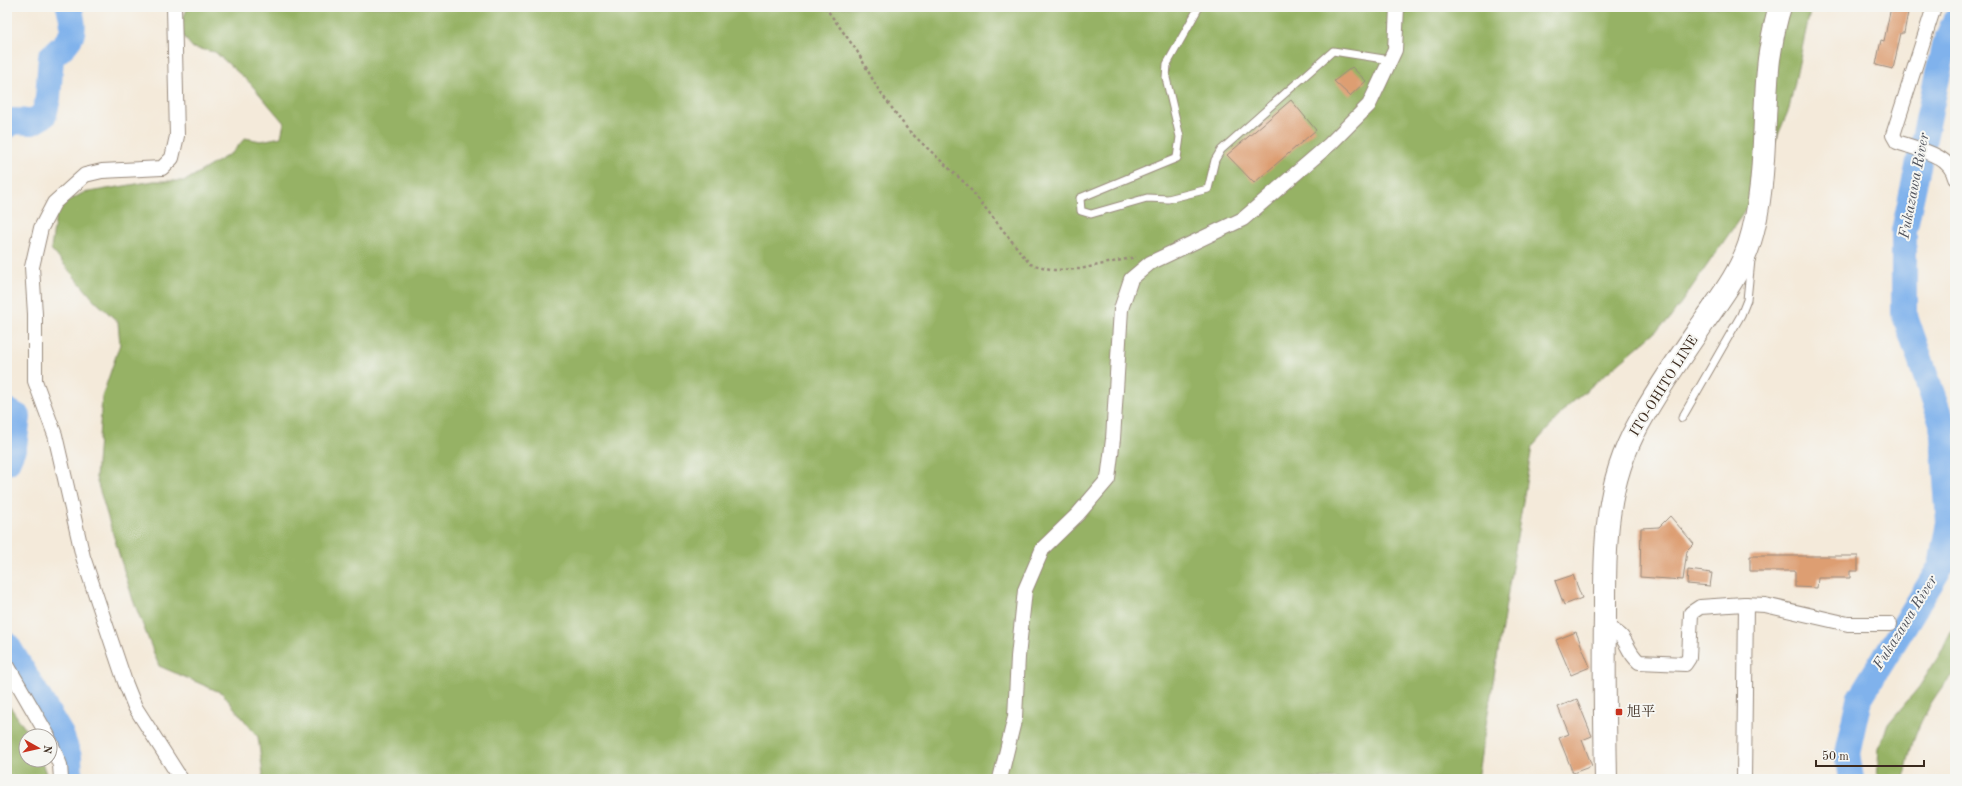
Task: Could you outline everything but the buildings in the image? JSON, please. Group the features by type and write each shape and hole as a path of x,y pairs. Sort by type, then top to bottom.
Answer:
{"main road":[{"name":"ITO-OHITO LINE","path":"1606,779 1605,562 1608,511 1620,462 1637,426 1667,376 1732,280 1751,238 1760,192 1767,80 1772,35 1780,7"}],"street":[{"path":"174,7 177,136 172,158 162,168 102,171 85,175 54,203 41,228 32,267 35,314 35,381 55,435 83,558 135,708 181,779"},
{"path":"1000,779 1015,717 1018,657 1025,590 1043,548 1078,514 1108,479 1113,439 1121,309 1131,279 1150,263 1243,219 1330,144 1369,105 1394,50 1397,7"},
{"path":"1934,7 1893,135 1897,142 1942,159 1950,167 1955,178"},
{"path":"1605,627 1616,631 1622,636 1634,658 1639,662 1685,664 1689,658 1690,618 1694,609 1700,607 1746,604 1785,609 1848,624 1890,624"},
{"path":"1744,779 1746,604"},
{"path":"7,666 43,728"},
{"path":"58,760 60,765 61,779"}],"lane":[{"path":"1199,7 1167,64 1166,78 1180,138 1177,158 1080,198 1081,211 1091,214 1147,198 1168,198 1208,189 1216,160 1221,150 1333,51 1390,60"},
{"path":"1682,418 1741,315 1747,300 1750,275 1751,238"}],"path":[{"path":"825,7 857,50 878,89 908,130 967,185 1030,264 1054,270 1080,269 1140,256 1150,263"}],"green space":[{"path":"188,7 1811,7 1789,109 1747,208 1669,320 1567,407 1532,447 1477,779 261,779 263,774 258,737 222,693 159,666 133,600 96,478 102,397 120,344 118,322 94,300 51,249 57,207 83,193 154,181 185,181 233,152 245,138 261,141 281,137 284,123 250,83 215,52 193,48 183,36 181,23"},
{"path":"1955,623 1955,672 1936,695 1921,721 1915,735 1907,764 1905,779 1877,779 1879,748 1888,724 1919,687 1940,654"},
{"path":"7,705 11,708 25,728 18,728 18,768 44,768 48,779 7,779"}],"waterway":[{"path":"7,126 13,121 32,122 44,115 48,98 51,57 64,46 73,31 72,17 69,7"},
{"name":"Fukazawa River","path":"1851,779 1847,753 1859,699 1941,566 1949,522 1942,423 1904,313 1904,231 1944,46 1955,21"},
{"path":"7,411 18,417 14,446 7,462"},
{"path":"7,645 61,735 69,757 70,779"}],"place":[{"name":"旭平","path":"1619,712"}]}
